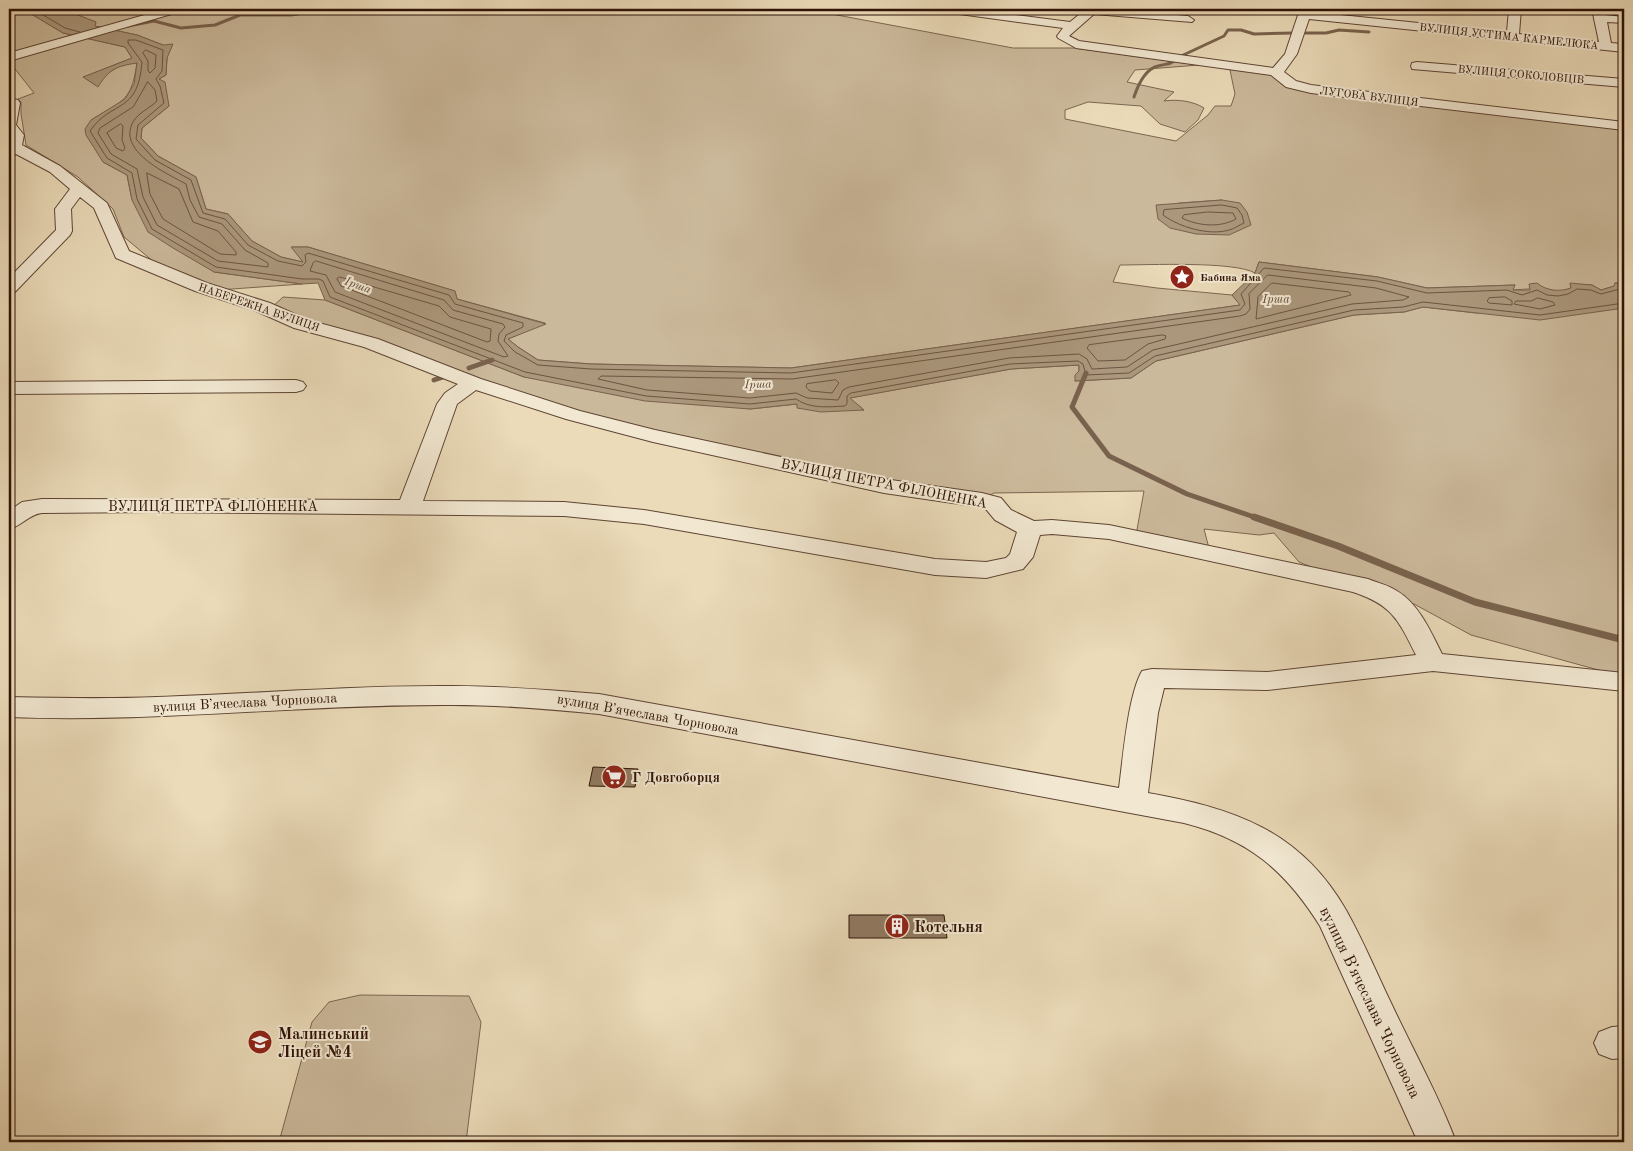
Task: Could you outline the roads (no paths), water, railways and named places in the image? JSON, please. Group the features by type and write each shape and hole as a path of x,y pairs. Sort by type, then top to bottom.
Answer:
{"street":[{"path":"9,57 125,22 143,13 178,9"},
{"path":"945,9 1072,26 1090,11"},
{"path":"1513,37 1515,9"},
{"path":"1068,14 1090,11 1188,20"},
{"path":"1275,72 1281,70 1287,61 1300,32 1305,12"},
{"name":"ВУЛИЦЯ УСТИМА КАРМЕЛЮКА","path":"1305,12 1513,37 1624,48"},
{"path":"1606,46 1599,13 1624,20"},
{"name":"ЛУГОВА ВУЛИЦЯ","path":"1072,26 1063,36 1070,42 1275,72 1290,84 1311,89 1624,126"},
{"name":"ВУЛИЦЯ СОКОЛОВЦІВ","path":"1417,66 1624,83"},
{"name":"НАБЕРЕЖНА ВУЛИЦЯ","path":"9,102 14,103 9,125 17,135 12,150 55,169 101,206 122,254 201,288 263,308 301,324 371,343 474,383"},
{"path":"9,288 64,231 63,209 79,188"},
{"path":"409,507 447,404 452,397 474,383"},
{"name":"ВУЛИЦЯ ПЕТРА ФІЛОНЕНКА","path":"14,518 30,507 42,506 564,509 604,512 963,570 986,570 1014,564 1021,557 1030,529 1003,515 994,503 884,486 646,434 566,413 474,383"},
{"path":"9,388 296,386"},
{"path":"1030,529 1060,527 1109,532 1377,591 1392,599 1402,609 1434,662"},
{"path":"1132,801 1144,712 1152,678 1267,681 1434,662 1623,685"},
{"name":"вулиця Вʼячеслава Чорновола","path":"9,707 120,708 422,696 516,695 553,698 599,704 1132,801 1184,811 1230,824 1254,836 1302,875 1334,919 1437,1142"}],"water":[{"name":"Ірша","path":"9,9 62,9 96,22 95,26 137,35 163,45 173,44 167,58 166,75 159,79 165,82 169,106 142,128 141,138 158,156 196,177 206,209 228,214 252,241 281,257 303,262 291,247 308,247 455,291 457,299 546,324 508,339 538,360 591,364 791,368 1240,305 1232,295 1255,273 1259,262 1378,277 1427,288 1515,285 1513,290 1530,290 1529,284 1537,283 1545,288 1562,290 1571,288 1570,283 1592,285 1601,290 1614,286 1615,283 1624,283 1624,308 1540,320 1423,307 1404,312 1354,315 1156,361 1131,378 1075,381 1079,365 1011,369 850,398 864,410 821,412 797,408 797,404 750,409 645,401 524,377 325,300 318,283 302,284 214,272 173,248 148,232 132,200 127,175 103,162 86,135 85,129 91,120 125,99 134,84 137,63 114,69 98,87 83,77 132,58 125,47 63,33 28,12"},
{"path":"1222,200 1240,203 1247,212 1251,225 1229,235 1196,234 1170,228 1158,219 1156,205"}],"waterway":[{"path":"128,26 154,21 181,28 215,25 240,15 291,15 328,9"},
{"path":"1179,57 1224,36 1228,30 1241,30 1254,34 1293,33"},
{"path":"1306,33 1326,33 1339,30 1369,32"},
{"path":"1134,97 1140,83 1149,70 1174,61"},
{"path":"469,368 492,360"},
{"path":"1086,373 1072,407 1109,456 1187,494 1257,518"},
{"path":"434,380 443,377"},
{"path":"1254,517 1338,546 1475,602 1624,640"}],"place":[{"name":"Бабина Яма","path":"1182,277"},
{"name":"Г Довгоборця","path":"614,777"},
{"name":"Котельня","path":"897,926"},
{"name":"Малинський Ліцей №4","path":"260,1042"}]}
